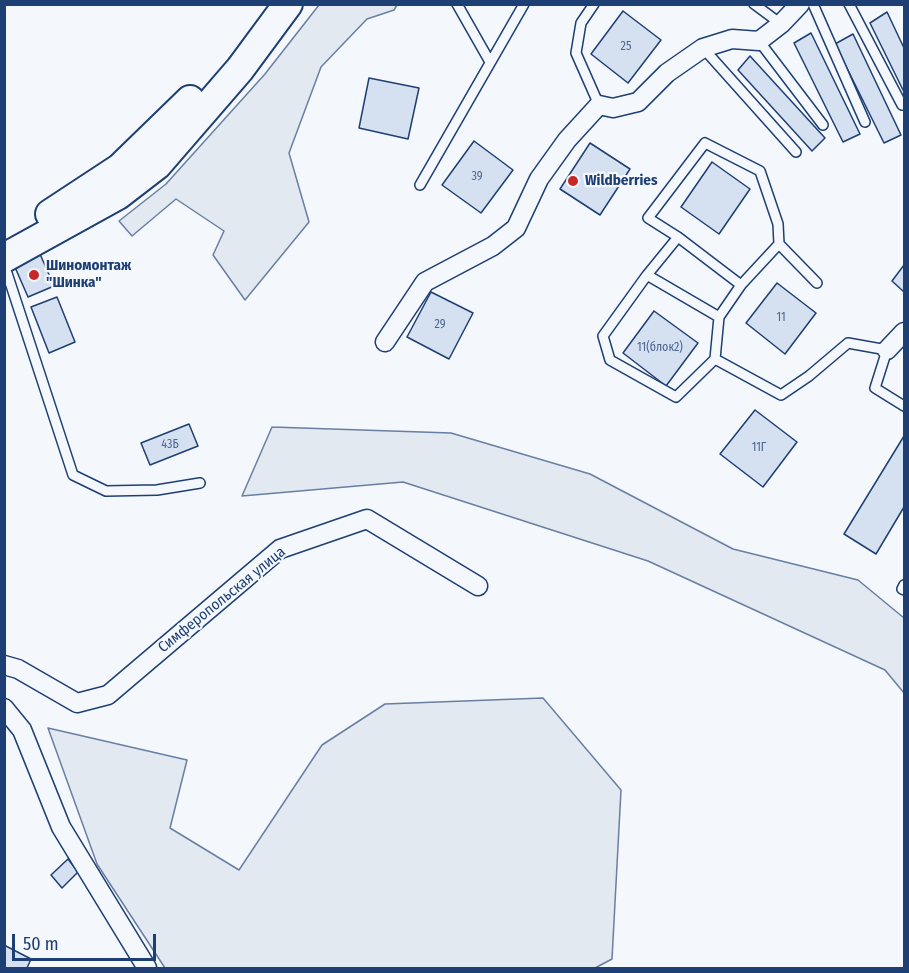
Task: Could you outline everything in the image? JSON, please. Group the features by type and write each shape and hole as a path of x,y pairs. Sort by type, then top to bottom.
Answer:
{"highway":[{"path":"4,238 39,221 120,168 180,111 266,4"},
{"path":"4,258 118,195 157,165 240,69 288,4"}],"street":[{"path":"385,342 425,282 493,246 516,228 538,179 567,140 599,105 613,108 638,102 668,73 703,48 732,39 759,41 781,24 800,4"},
{"path":"888,350 904,332"},
{"name":"Симферопольская улица","path":"4,665 18,669 77,703 108,695 280,549 367,519 478,586"},
{"path":"4,708 22,730 61,827 147,969"}],"lane":[{"path":"457,4 490,62"},
{"path":"420,185 524,4"},
{"path":"594,4 581,23 576,52 599,105"},
{"path":"754,4 781,24"},
{"path":"813,4 865,122"},
{"path":"849,4 902,105"},
{"path":"759,41 823,125"},
{"path":"703,48 796,152"},
{"path":"741,285 678,237 648,218 705,143 760,171 778,224 779,244 817,283"},
{"path":"678,237 603,336 610,360 676,397 716,359 719,317 741,285 779,244"},
{"path":"4,264 73,475 106,491 157,490 200,483"},
{"path":"647,275 719,317"},
{"path":"716,359 781,395 809,376 848,343 888,350 875,388 904,406"},
{"path":"904,585 902,589 904,590"}],"shaded area":[{"path":"319,5 397,5 394,10 367,19 321,67 289,153 309,222 245,300 213,255 224,231 176,199 132,236 119,221 166,184 265,74"},
{"path":"272,427 451,433 590,474 733,549 858,580 904,618 904,693 885,670 648,561 403,482 242,496"},
{"path":"543,698 621,790 612,959 595,968 165,968 97,864 48,728 187,760 170,828 239,870 322,745 385,704"}],"building":[{"path":"623,11 661,40 628,83 591,54"},
{"path":"887,12 904,48 904,92 870,23"},
{"path":"811,33 860,134 843,142 794,43"},
{"path":"853,34 901,135 884,143 835,44"},
{"path":"750,56 825,138 812,151 738,70"},
{"path":"369,78 419,88 408,139 359,128"},
{"path":"474,141 513,170 481,213 442,185"},
{"path":"590,143 630,169 600,215 560,189"},
{"path":"712,162 750,189 719,234 681,207"},
{"name":"Шиномонтаж \"Шинка\"","path":"40,254 54,286 28,297 14,265"},
{"path":"904,265 904,292 892,281"},
{"path":"777,283 816,313 785,354 746,323"},
{"path":"431,292 473,313 449,359 407,337"},
{"path":"57,297 75,342 49,353 31,307"},
{"path":"654,311 698,343 666,386 623,353"},
{"path":"755,410 797,442 763,487 720,454"},
{"path":"189,424 198,446 150,465 141,443"},
{"path":"904,436 904,507 876,554 844,534"},
{"path":"68,859 78,872 62,888 51,875"},
{"path":"4,945 31,959 27,968 4,968"}],"place":[{"name":"Wildberries","path":"573,181"},
{"name":"Шиномонтаж \"Шинка\"","path":"34,275"}]}
